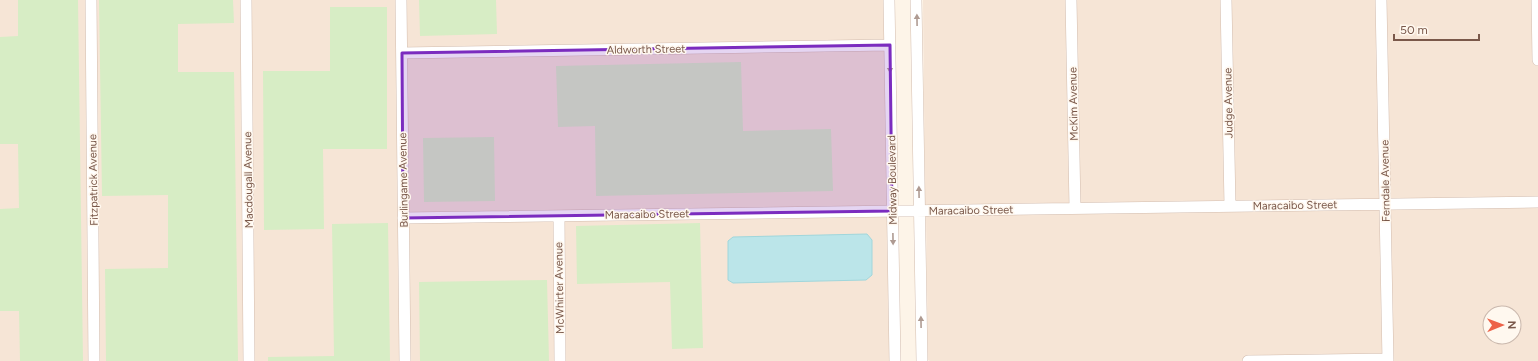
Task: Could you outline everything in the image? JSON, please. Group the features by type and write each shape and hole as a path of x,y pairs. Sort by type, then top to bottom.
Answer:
{"street":[{"name":"Fitzpatrick Avenue","path":"91,0 94,361"},
{"name":"Macdougall Avenue","path":"246,0 250,361"},
{"name":"Burlingame Avenue","path":"401,0 405,361"},
{"name":"Midway Boulevard","path":"889,0 895,361"},
{"path":"916,0 922,361"},
{"name":"McKim Avenue","path":"1071,0 1075,208"},
{"name":"Judge Avenue","path":"1226,0 1230,206"},
{"name":"Ferndale Avenue","path":"1381,0 1388,360"},
{"path":"1537,0 1538,60"},
{"name":"Aldworth Street","path":"402,53 890,45"},
{"name":"Maracaibo Street","path":"403,218 1538,202"},
{"name":"McWhirter Avenue","path":"559,216 560,361"},
{"path":"1248,361 1388,360"}],"highlighted area":[{"path":"890,45 892,211 403,218 402,53"}],"shaded area":[{"path":"0,0 888,0 889,361 0,361"},
{"path":"923,0 1538,0 1538,361 930,361 928,360 926,216 928,216 928,205 925,204"}],"green space":[{"path":"18,0 78,0 83,361 20,361 19,311 0,311 0,209 19,208 18,144 0,144 0,37 18,36"},
{"path":"99,0 233,0 234,23 178,24 178,72 234,72 238,361 106,361 105,269 168,268 168,195 102,196"},
{"path":"419,0 496,0 497,34 420,36"},
{"path":"330,7 387,7 387,149 323,149 324,229 264,230 263,71 330,71"},
{"path":"741,62 743,131 831,129 833,191 596,196 595,126 558,127 556,66"},
{"path":"494,137 495,201 424,202 423,138"},
{"path":"388,223 390,361 268,361 268,357 334,356 332,224"},
{"path":"700,223 703,348 672,349 670,282 577,284 576,226"},
{"path":"547,280 549,361 420,361 419,282"}],"water":[{"path":"867,234 872,240 872,275 866,280 733,283 728,280 728,241 733,237"}]}
